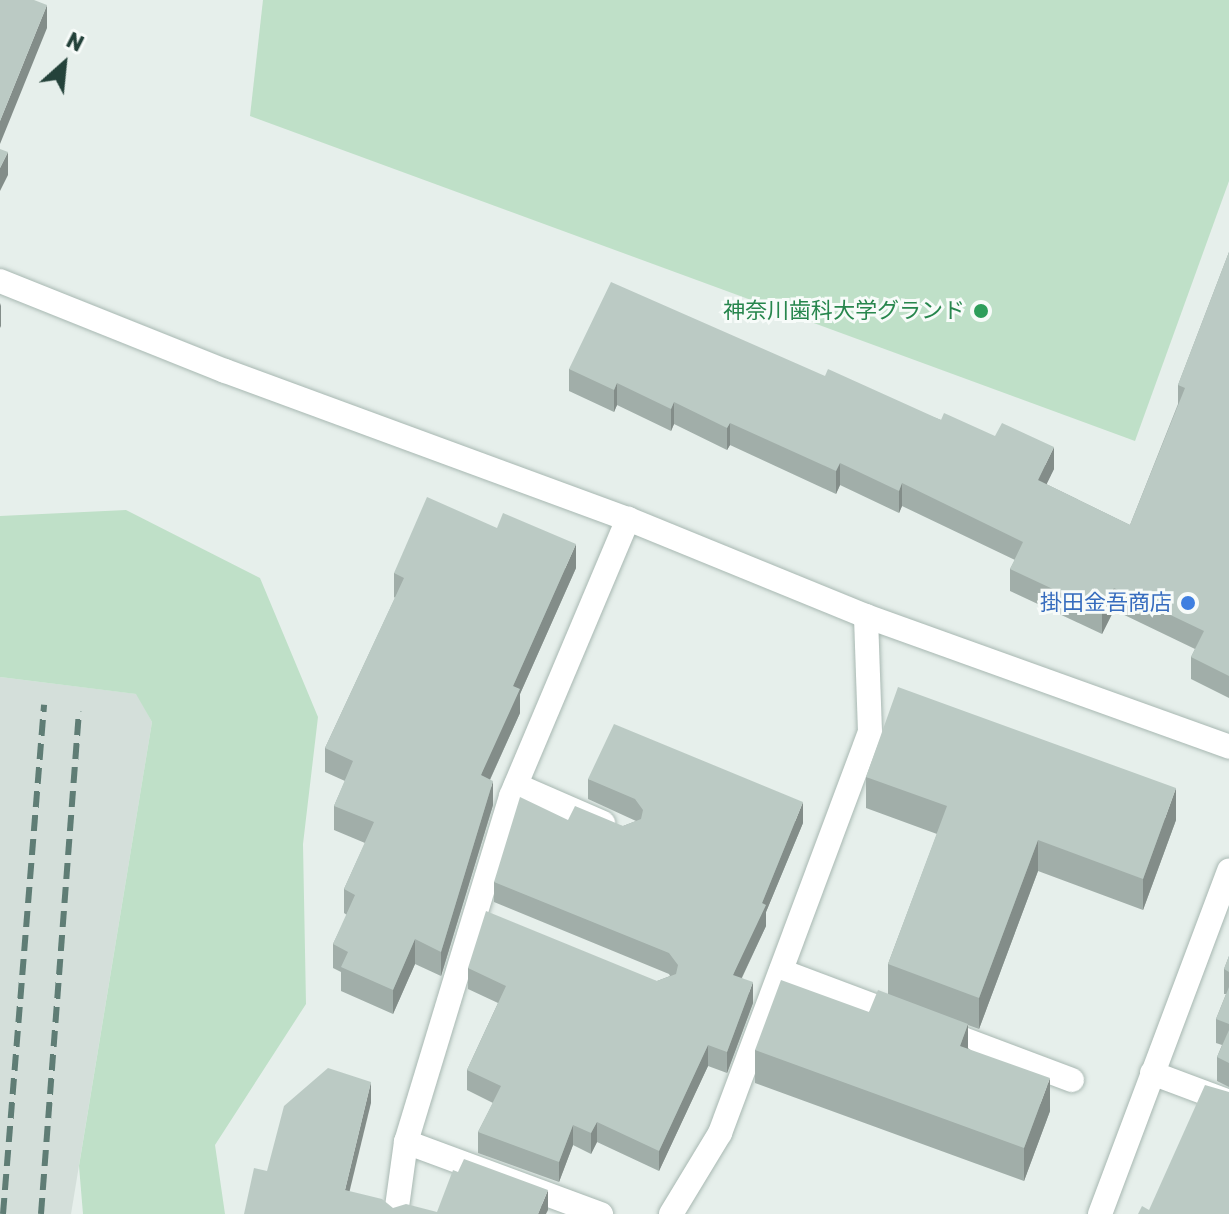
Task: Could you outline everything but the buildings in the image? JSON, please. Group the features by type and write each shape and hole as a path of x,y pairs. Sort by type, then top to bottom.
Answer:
{"street":[{"path":"0,281 225,371 628,519 866,616 1229,747"},
{"path":"396,1214 406,1142 516,785 628,519"},
{"path":"671,1214 720,1133 870,732 866,616"},
{"path":"516,785 628,833"},
{"path":"1100,1214 1229,870"},
{"path":"476,911 505,923"},
{"path":"781,971 1072,1080"},
{"path":"1152,1073 1229,1102"},
{"path":"406,1142 601,1214"}],"shaded area":[{"path":"0,677 137,694 152,722 71,1214 0,1214"}],"green space":[{"name":"神奈川歯科大学グランド","path":"263,0 1229,0 1229,181 1135,441 250,116"},
{"path":"126,510 260,578 318,717 303,844 306,1004 215,1145 225,1214 83,1214 79,1166 152,722 136,694 0,677 0,516"}],"railway":[{"path":"3,1214 44,705"},
{"path":"41,1214 79,711"}],"place":[{"name":"神奈川歯科大学グランド","path":"981,311"},
{"name":"掛田金吾商店","path":"1188,603"}]}
